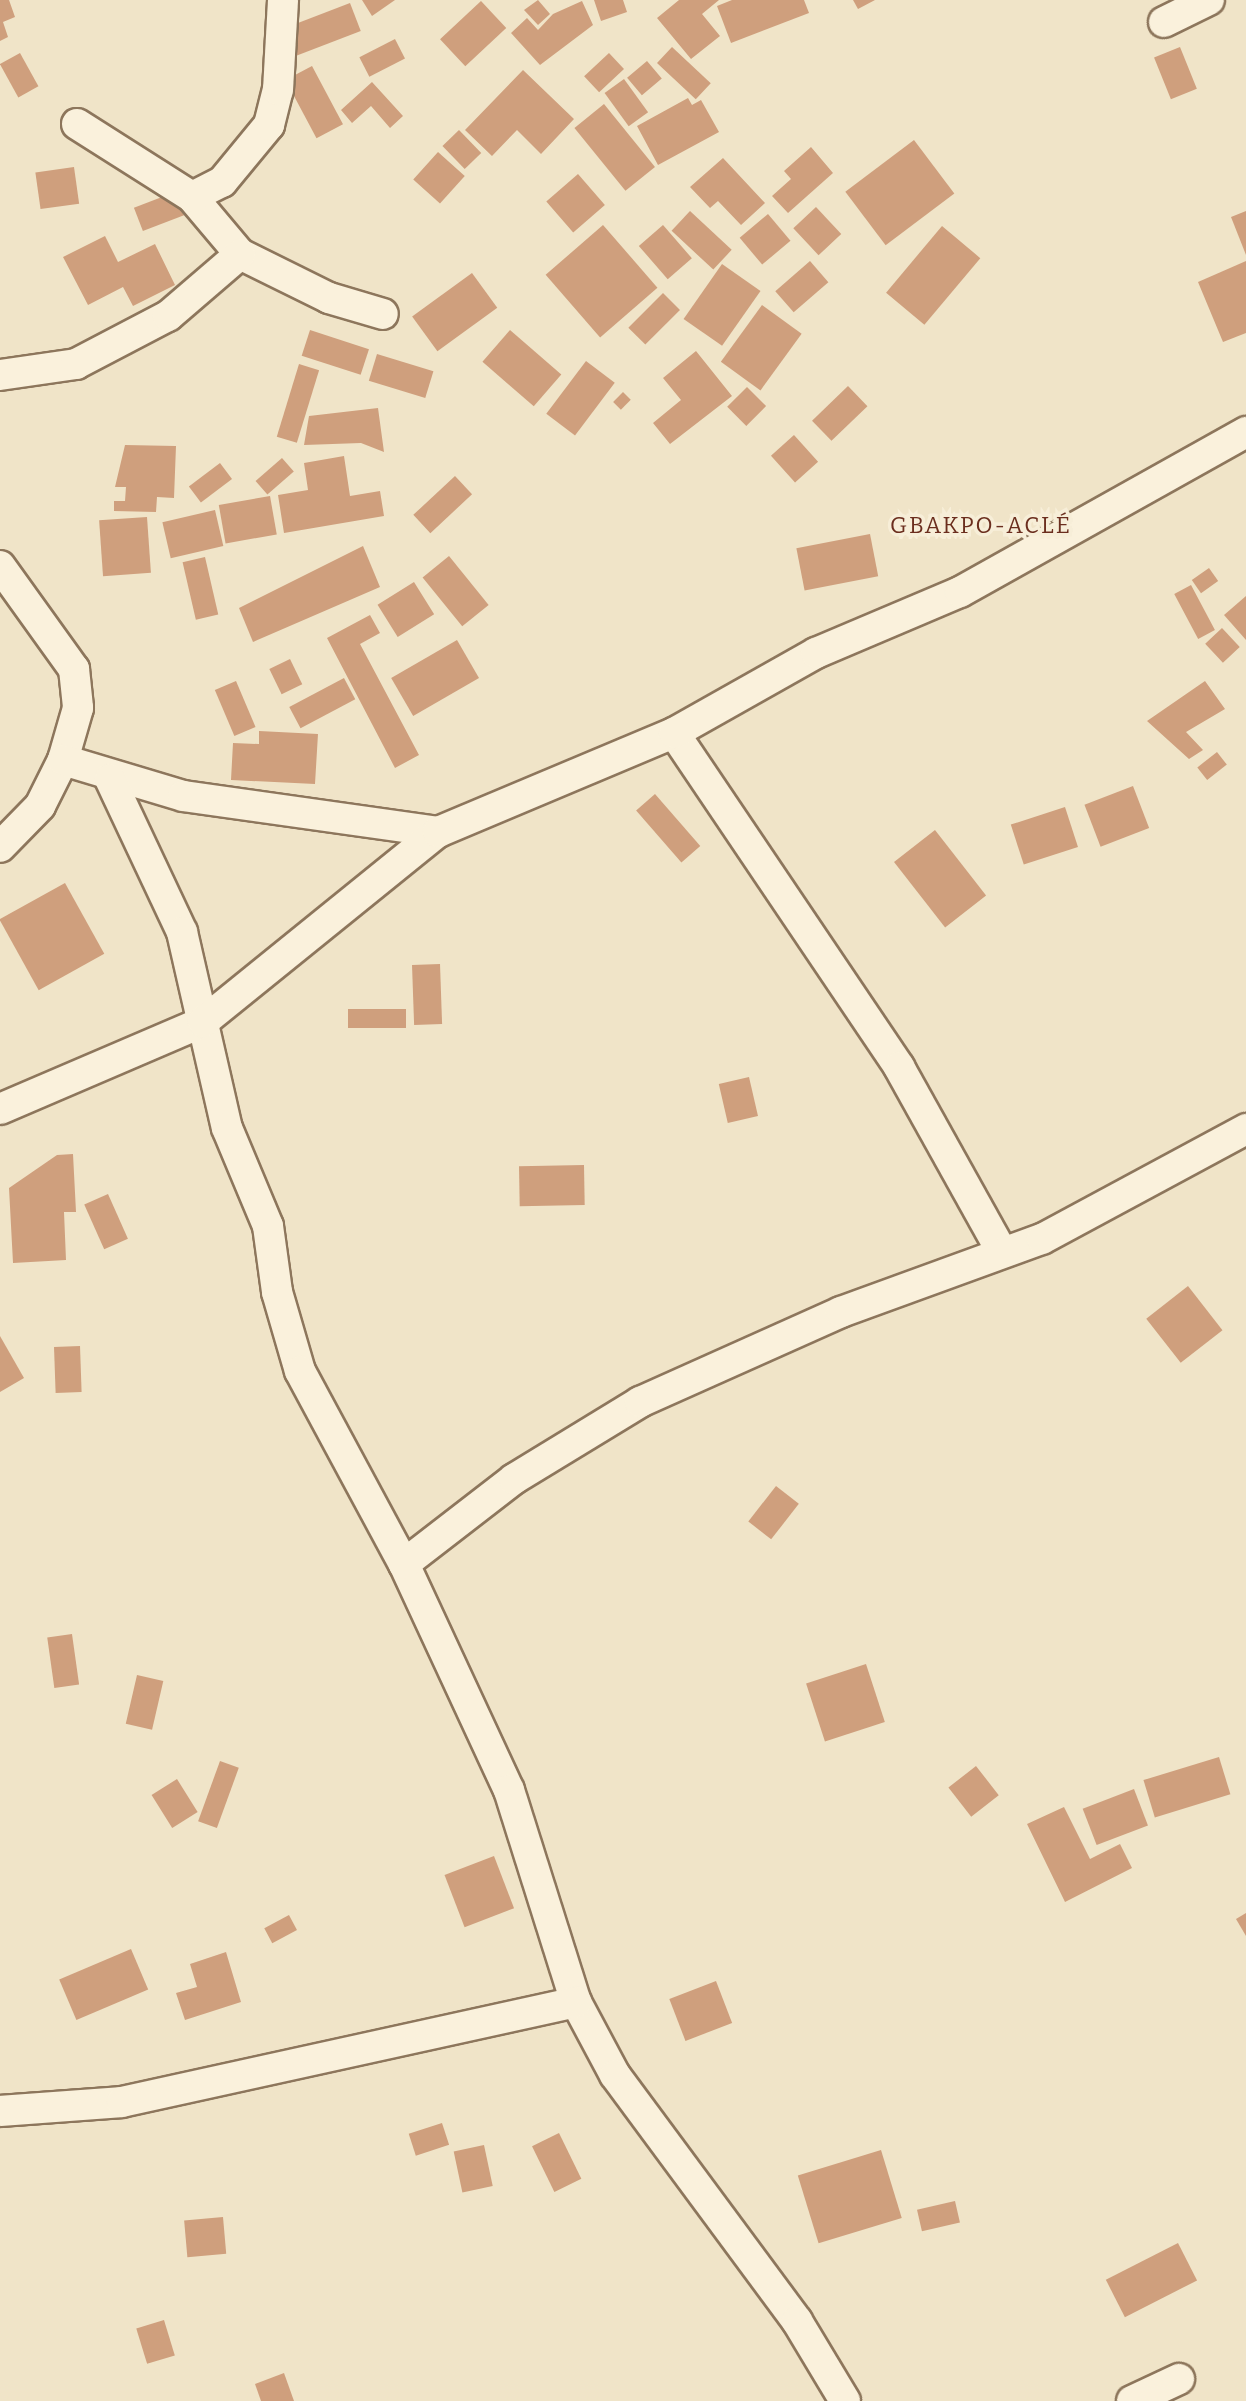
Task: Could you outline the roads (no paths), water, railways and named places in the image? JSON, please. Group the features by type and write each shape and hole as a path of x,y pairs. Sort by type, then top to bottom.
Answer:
{"street":[{"path":"192,197 222,183 269,125 278,90 283,0"},
{"path":"1164,22 1209,0"},
{"path":"77,124 192,197 240,254 330,298 383,314"},
{"path":"0,375 76,365 168,316 240,254"},
{"path":"0,1109 203,1021 438,832 674,733 816,653 960,592 1243,436"},
{"path":"0,566 74,669 78,708 63,760 40,806 0,847"},
{"path":"674,733 899,1067 1001,1250"},
{"path":"63,760 110,779 183,796 438,832"},
{"path":"110,779 182,932 227,1128 268,1226 277,1292 300,1371 404,1564 509,1790 576,2002 615,2075 797,2321 845,2401"},
{"path":"404,1564 514,1479 640,1402 841,1312 1108,1208 1246,1129"},
{"path":"0,2110 122,2102 576,2002"},
{"path":"1132,2401 1180,2379"}],"district":[{"name":"GBAKPO-ACLÉ","path":"981,525"}]}
